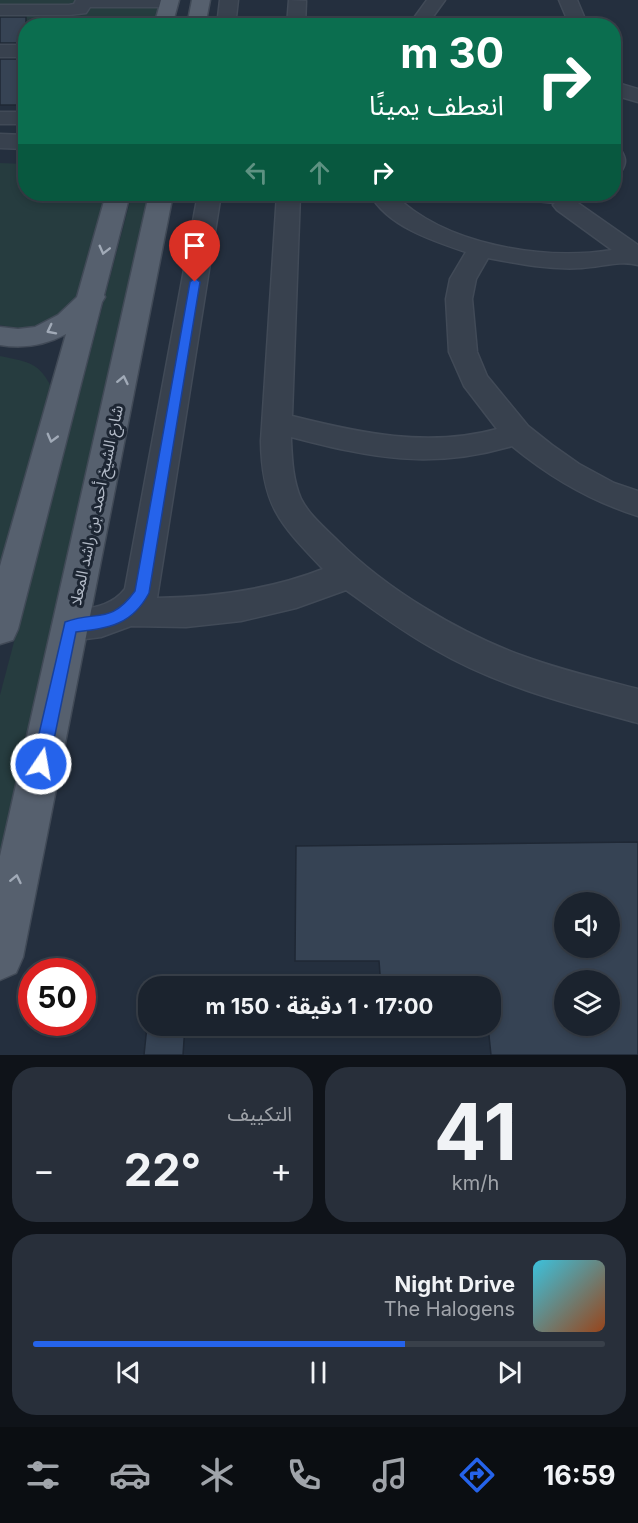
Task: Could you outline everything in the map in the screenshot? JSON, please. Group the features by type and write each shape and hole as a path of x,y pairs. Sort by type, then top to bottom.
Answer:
{"main road":[{"path":"198,18 201,0"},
{"path":"0,629 116,201"},
{"name":"شارع الشيخ أحمد بن راشد المعلا","path":"0,957 160,201"},
{"path":"0,336 13,339 41,335 69,321 92,297"},
{"path":"0,344 50,358 58,372 64,393"}],"lane":[{"path":"227,18 228,0"},
{"path":"423,18 436,0"},
{"path":"568,0 576,18"},
{"path":"0,10 80,9 85,1 162,1 157,18"},
{"path":"124,18 129,1"},
{"path":"296,18 297,1"},
{"path":"0,44 18,44"},
{"path":"0,51 18,51"},
{"path":"621,90 638,96"},
{"path":"0,117 18,118"},
{"path":"0,141 18,142"},
{"path":"129,611 142,593 208,201"},
{"path":"288,201 277,423 277,471 287,505 309,533 349,574 448,639 510,668 562,686 638,706"},
{"path":"388,201 402,214 450,240 515,257 578,261 637,254"},
{"path":"575,201 637,254"},
{"path":"482,248 463,279 459,299 463,352 474,379 517,434 567,472 603,491 638,504"},
{"path":"277,423 388,448 431,450 472,447 517,434"},
{"path":"70,626 102,622 129,611 194,612 257,604 297,594 349,574"}],"green space":[{"path":"0,0 166,0 162,18 18,18 18,25 0,25"},
{"path":"0,163 18,164 18,201 110,201 80,313 41,327 22,328 0,325"},
{"path":"130,201 150,201 0,860 0,695"},
{"path":"0,356 35,366 45,377 56,396 0,591"}],"building":[{"path":"0,17 26,17 18,18 18,43 0,43"},
{"path":"0,59 18,59 18,105 0,105"},
{"path":"638,842 638,1055 491,1055 489,1036 501,1036 501,976 380,976 379,961 295,961 296,846"},
{"path":"146,1036 184,1036 183,1055 144,1055"}],"route":[{"path":"41,764 70,626 117,618 129,611 142,593 195,282"}]}
